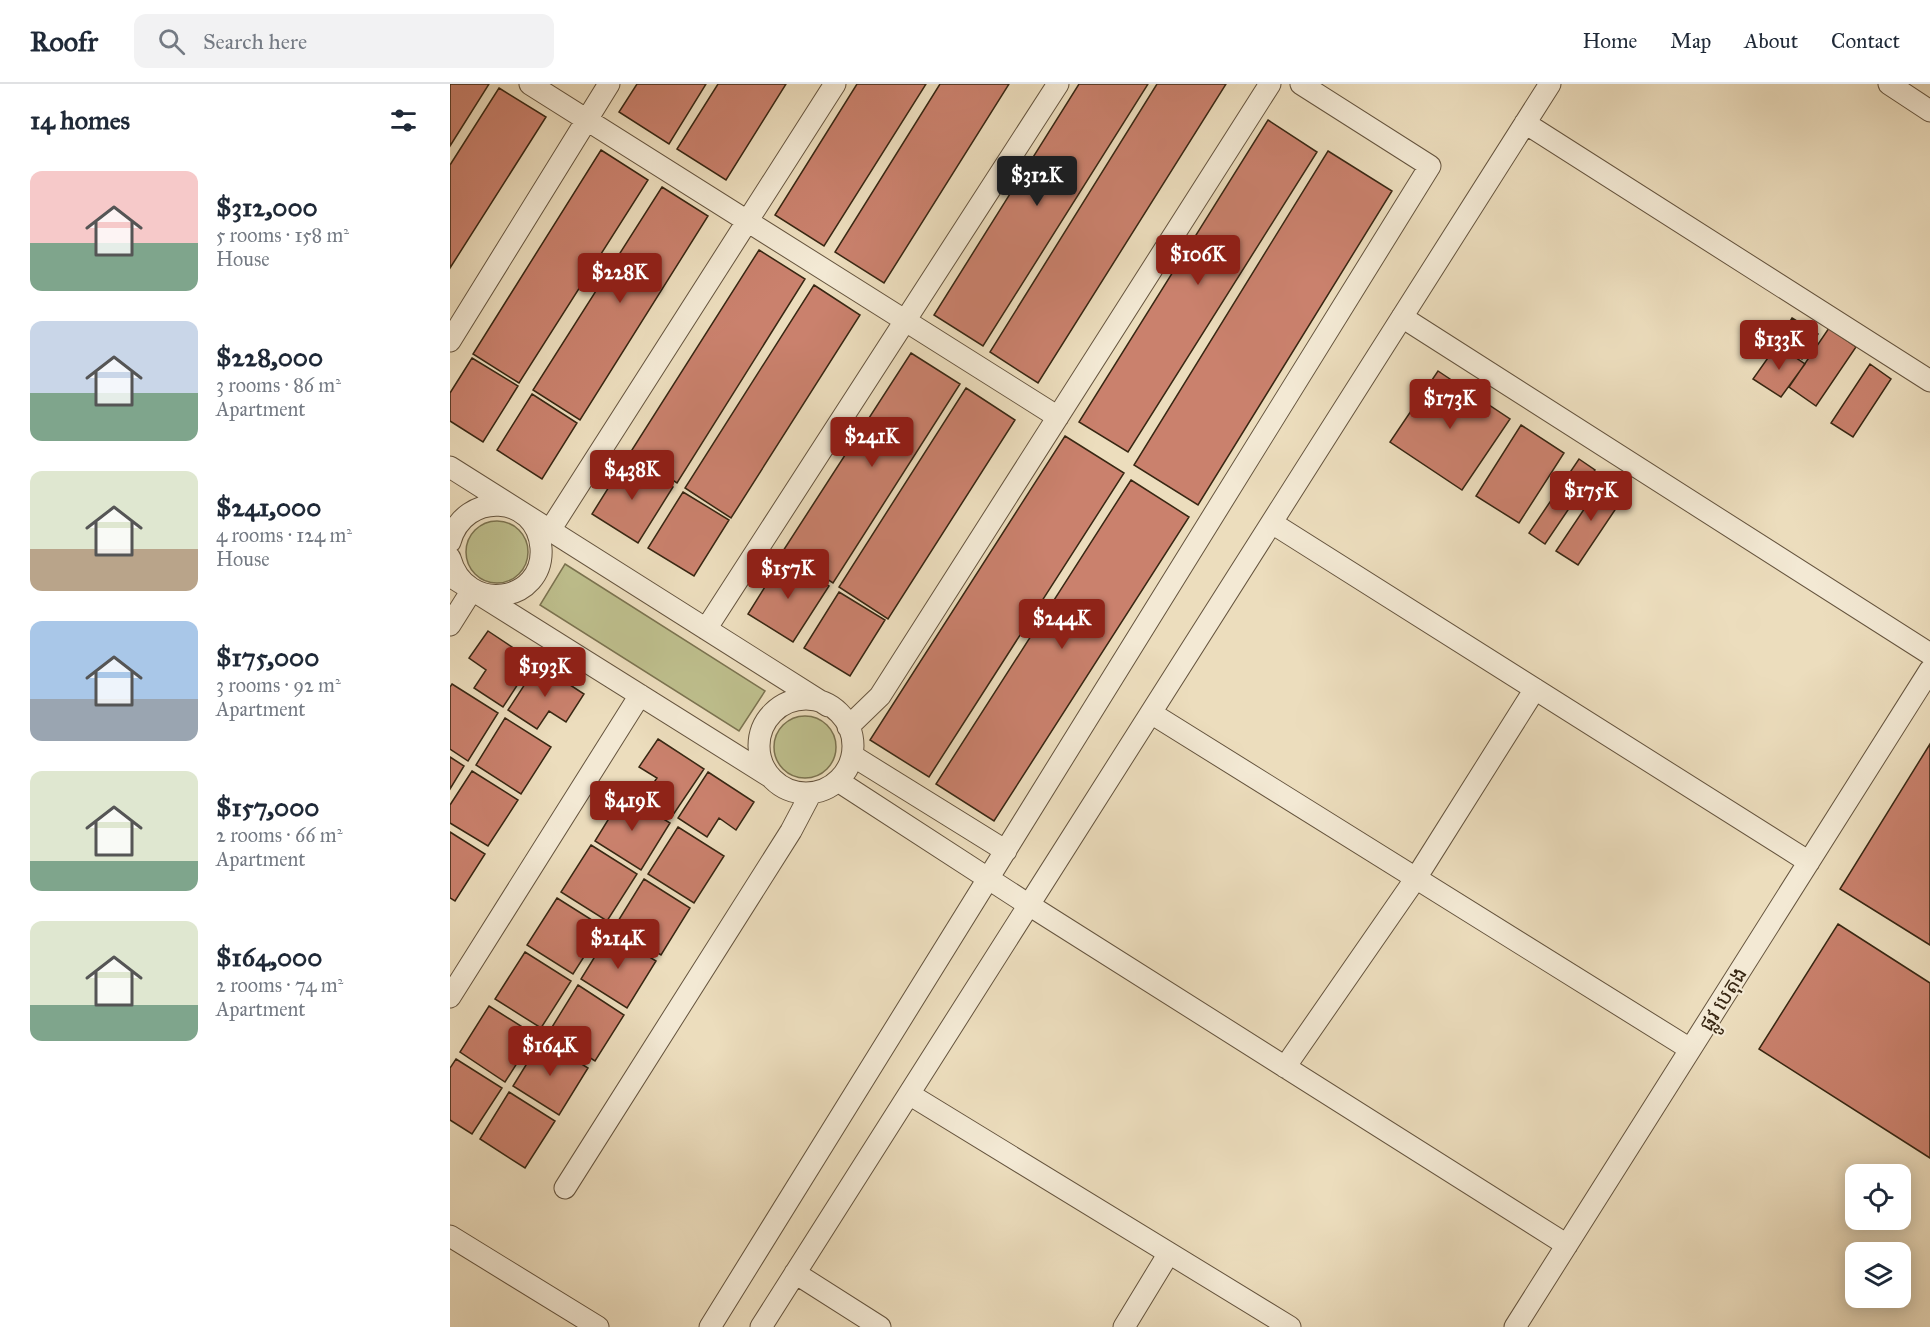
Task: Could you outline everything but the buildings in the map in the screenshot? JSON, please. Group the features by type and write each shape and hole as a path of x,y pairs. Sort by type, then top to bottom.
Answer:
{"street":[{"path":"530,84 1058,417"},
{"path":"450,340 609,84"},
{"path":"550,530 835,84"},
{"path":"706,629 1058,84"},
{"path":"848,727 880,696 1270,84"},
{"path":"710,1327 1430,166 1301,84"},
{"path":"761,1327 1550,84"},
{"path":"1889,84 1930,111"},
{"path":"1524,123 1930,381"},
{"path":"1402,317 1930,654"},
{"path":"450,467 840,714 848,727 852,741 853,756 847,770 838,781 825,789 811,793 796,792 782,787 770,776 450,576"},
{"path":"450,542 455,527 464,516 476,508 504,505 518,511 530,521 539,535 541,550 539,566 531,580 519,590 504,596 488,596 472,590 461,581 453,569 450,558"},
{"path":"1272,523 1809,862"},
{"path":"450,625 472,590"},
{"name":"ផ្លូវ បេតុង","path":"1515,1327 1930,670"},
{"path":"1285,1067 1416,878 1535,689"},
{"path":"450,997 640,695"},
{"path":"770,776 761,763 758,747 761,730 769,716 782,706 797,700 813,700 828,706"},
{"path":"1151,713 1690,1049"},
{"path":"853,756 1006,851"},
{"path":"838,781 1029,905 1567,1245"},
{"path":"565,1188 791,831 811,793"},
{"path":"909,1094 1290,1327"},
{"path":"450,1236 598,1327"},
{"path":"1124,1327 1169,1253"},
{"path":"795,1273 880,1327"}],"green space":[{"path":"497,521 519,530 528,552 519,574 497,583 475,574 466,552 475,530"},
{"path":"565,564 765,691 739,731 540,605"},
{"path":"805,716 827,725 836,747 827,769 805,778 783,769 774,747 783,725"}]}
